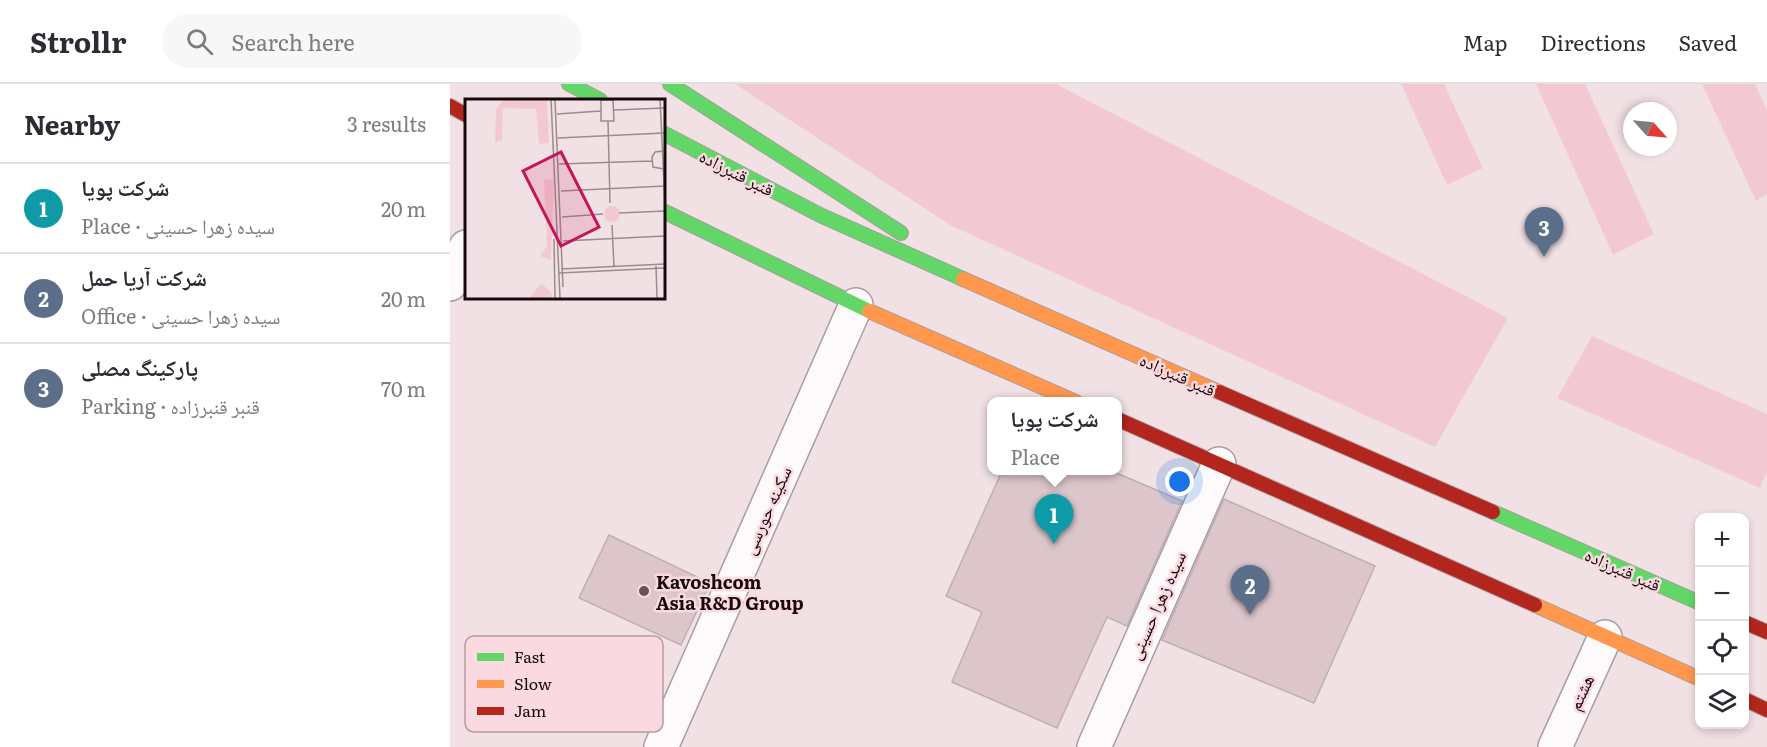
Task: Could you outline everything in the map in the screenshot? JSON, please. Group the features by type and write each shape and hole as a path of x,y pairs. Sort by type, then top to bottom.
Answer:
{"main road":[{"path":"569,84 598,99"},
{"path":"670,84 996,294"},
{"path":"450,106 465,114"},
{"name":"قنبر قنبرزاده","path":"664,135 820,214 996,294 1695,601"},
{"path":"664,211 856,305 1065,397"},
{"path":"1122,421 1695,677"},
{"path":"1749,624 1767,632"},
{"path":"1749,701 1767,710"}],"street":[{"path":"450,284 465,249"},
{"name":"سکینه حورسی","path":"661,747 856,305"},
{"name":"سیده زهرا حسینی","path":"1094,747 1219,464"},
{"name":"هشتم","path":"1555,747 1605,637"}],"shaded area":[{"path":"735,84 1056,84 1508,318 1435,447 950,225"},
{"path":"1401,84 1444,84 1483,168 1447,185"},
{"path":"1536,84 1585,84 1654,234 1613,255"},
{"path":"1702,84 1755,84 1767,110 1767,194 1756,201"},
{"path":"1592,336 1767,414 1767,471 1760,488 1557,398"}],"building":[{"path":"1000,475 1121,475 1182,501 1127,626 1107,617 1057,728 952,682 982,612 946,596"},
{"path":"1224,499 1375,566 1314,703 1162,640"},
{"name":"Kavoshcom Asia R&D Group","path":"609,535 710,583 681,645 579,598"}],"traffic: fast":[{"path":"569,84 598,99"},
{"path":"670,84 901,233"},
{"path":"664,134 820,215 963,279"},
{"path":"664,211 869,311"},
{"path":"1493,512 1695,601"}],"traffic: slow":[{"path":"963,279 1219,392"},
{"path":"869,311 1065,397"},
{"path":"1535,605 1695,677"}],"traffic: jam":[{"path":"450,106 465,114"},
{"path":"1219,392 1493,512"},
{"path":"1122,421 1535,605"},
{"path":"1749,624 1767,632"},
{"path":"1749,701 1767,710"}],"place":[{"name":"پارکینگ مصلی","path":"1544,257"},
{"name":"شرکت پویا","path":"1054,544"},
{"name":"Kavoshcom Asia R&D Group","path":"644,591"},
{"name":"شرکت آریا حمل","path":"1250,615"}]}
